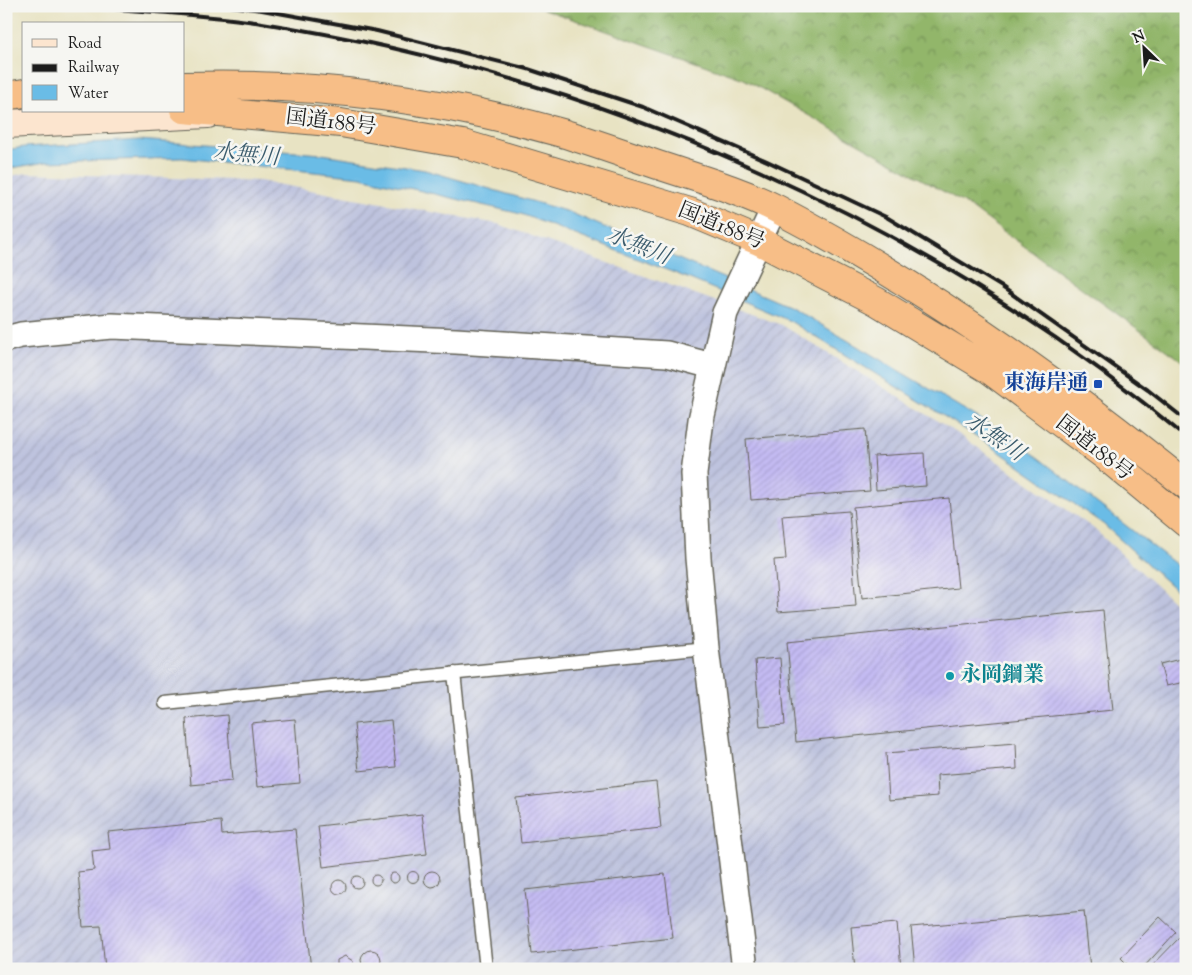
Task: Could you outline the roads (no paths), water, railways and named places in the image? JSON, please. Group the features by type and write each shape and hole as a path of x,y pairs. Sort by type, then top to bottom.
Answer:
{"highway":[{"name":"国道188号","path":"185,86 244,84 338,90 471,111 564,134 710,183 774,208 891,273 1007,348 1119,431 1186,485"},
{"path":"6,96 22,94"},
{"name":"国道188号","path":"185,109 341,123 464,144 690,212 759,241 876,301 990,370 1104,455 1186,523"},
{"path":"6,111 22,110"}],"main road":[{"path":"185,80 244,84"},
{"path":"6,82 22,81"},
{"path":"6,124 237,113"}],"street":[{"path":"745,969 706,648 698,558 694,474 701,420 725,313 774,208"},
{"path":"6,338 112,326 456,341 632,351 667,354 712,366"}],"lane":[{"path":"165,703 706,648"},
{"path":"454,673 486,969"}],"water":[{"name":"水無川","path":"139,140 322,154 425,170 569,212 793,308 1014,439 1186,572 1186,599 1103,524 984,441 790,321 685,277 521,214 361,177 182,158 46,162 6,169 6,150 24,147"}],"railway":[{"path":"74,6 192,15 262,23 387,47 511,79 633,120 752,168 867,224 978,287 1085,359 1186,437"},
{"path":"230,6 377,31 528,69 643,107 767,161 888,218 1002,287 1148,390 1186,420"}],"place":[{"name":"東海岸通","path":"1098,384"},
{"name":"永岡鋼業","path":"950,676"}]}
